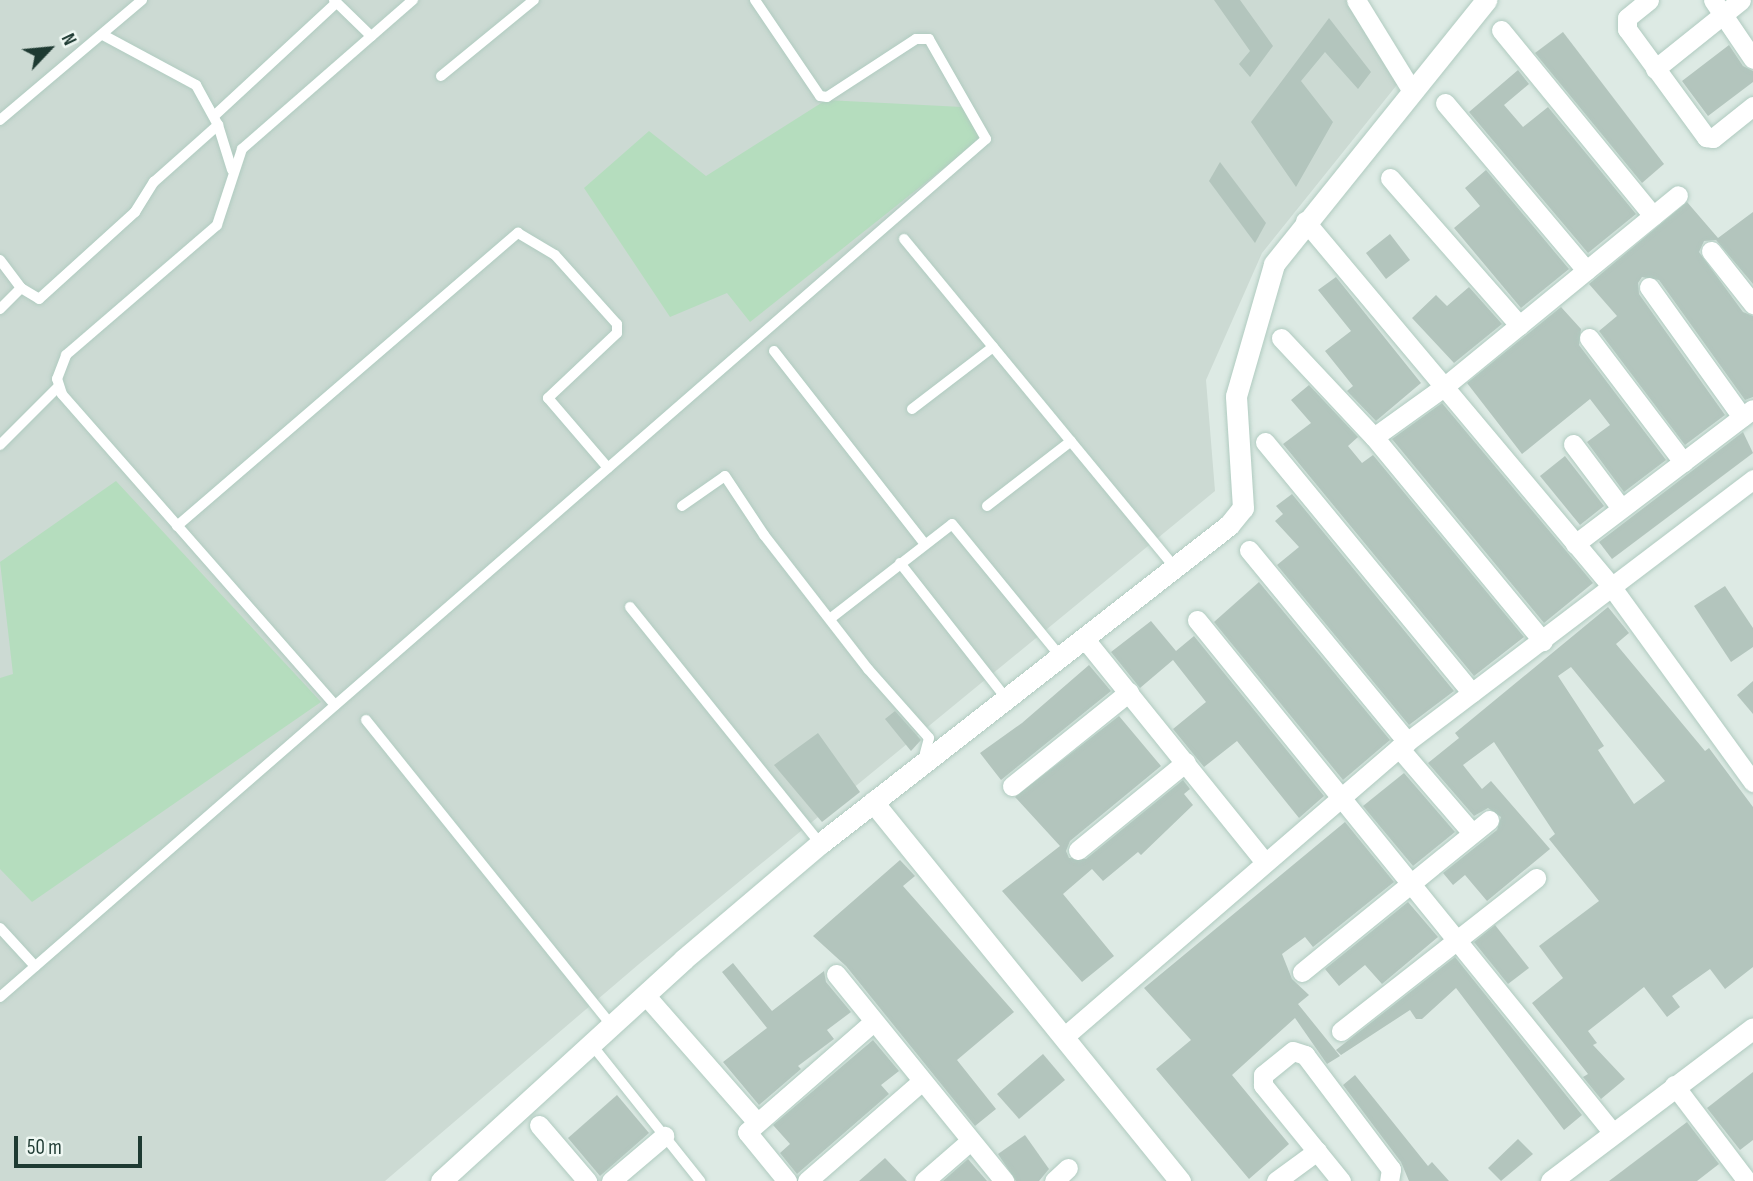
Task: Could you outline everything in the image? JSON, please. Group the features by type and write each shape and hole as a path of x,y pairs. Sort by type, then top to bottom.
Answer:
{"street":[{"path":"1356,0 1412,91"},
{"path":"441,1181 647,997 684,959 873,799 1229,525 1243,508 1236,396 1241,371 1274,264 1305,221 1486,0"},
{"path":"1649,0 1627,18 1626,25 1710,139 1753,106"},
{"path":"1656,69 1718,7 1741,0"},
{"path":"1718,7 1753,60"},
{"path":"1501,30 1653,215"},
{"path":"1445,103 1586,270"},
{"path":"1391,178 1519,325"},
{"path":"1374,437 1445,386 1678,195"},
{"path":"1305,221 1611,586 1753,782"},
{"path":"1711,251 1753,304"},
{"path":"1575,544 1747,413 1649,287"},
{"path":"1281,338 1374,437 1543,641"},
{"path":"1589,338 1684,462"},
{"path":"1265,442 1472,693"},
{"path":"1573,444 1620,508"},
{"path":"1065,1036 1264,861 1403,746 1753,479"},
{"path":"1249,550 1472,833"},
{"path":"1197,620 1408,883 1458,938 1613,1133"},
{"path":"1084,638 1264,861"},
{"path":"1012,786 1129,692"},
{"path":"1078,850 1186,762"},
{"path":"873,799 1180,1181"},
{"path":"1302,972 1408,883 1489,820"},
{"path":"1341,1031 1536,878"},
{"path":"836,974 872,1023 1004,1181"},
{"path":"647,997 757,1122"},
{"path":"787,1181 747,1132 872,1023"},
{"path":"1551,1181 1674,1085 1753,1028"},
{"path":"1341,1181 1263,1084 1263,1075 1293,1051 1305,1055 1391,1169 1389,1181"},
{"path":"807,1181 921,1082"},
{"path":"1674,1085 1747,1181"},
{"path":"539,1125 587,1181"},
{"path":"611,1181 664,1136"},
{"path":"924,1181 970,1141"},
{"path":"1276,1181 1317,1151"}],"lane":[{"path":"0,120 142,0"},
{"path":"335,705 177,526 59,386 59,366 66,355 217,225 232,170 242,149 413,0"},
{"path":"441,76 534,0"},
{"path":"0,997 986,139 929,39 916,39 827,97 820,96 755,0"},
{"path":"0,260 22,288 39,299 135,212 154,182 335,1 371,36"},
{"path":"103,34 190,80 203,93 216,120 232,170"},
{"path":"177,526 518,233 555,255 617,324 617,333 548,398 608,468"},
{"path":"904,239 1174,567"},
{"path":"0,309 22,288"},
{"path":"912,409 993,347"},
{"path":"774,351 924,543"},
{"path":"0,445 59,386"},
{"path":"987,506 1070,441"},
{"path":"682,506 725,477 764,535 929,738 926,752 873,799"},
{"path":"831,618 924,543 955,524 1060,656"},
{"path":"900,563 1005,697"},
{"path":"630,607 821,844"},
{"path":"366,720 613,1027"},
{"path":"0,928 35,967"},
{"path":"592,1045 700,1181"}],"shaded area":[{"path":"0,0 1349,0 1400,81 1262,253 1206,380 1215,491 639,964 385,1181 0,1181"}],"green space":[{"path":"826,100 962,107 983,137 750,322 727,293 670,317 584,188 649,131 706,176"},
{"path":"116,481 321,702 32,902 0,869 0,678 13,674 0,562"}],"building":[{"path":"1214,0 1240,0 1273,46 1250,77 1239,64 1250,51"},
{"path":"1329,18 1371,72 1358,89 1325,52 1301,81 1333,122 1296,187 1251,122"},
{"path":"1563,32 1664,164 1642,183 1535,53"},
{"path":"1729,45 1743,66 1753,71 1753,82 1708,116 1682,81"},
{"path":"1518,70 1529,84 1504,105 1523,127 1548,107 1636,214 1588,253 1469,112"},
{"path":"1220,162 1266,223 1255,243 1209,181"},
{"path":"1486,170 1569,269 1521,308 1454,228 1480,206 1465,188"},
{"path":"1687,202 1718,238 1753,212 1753,284 1716,240 1704,241 1699,252 1743,312 1753,316 1753,397 1745,400 1659,280 1642,277 1638,283 1639,294 1725,415 1685,445 1599,331 1617,316 1589,284"},
{"path":"1390,234 1410,260 1386,279 1366,253"},
{"path":"1336,277 1421,383 1376,421 1347,391 1353,386 1325,351 1351,331 1318,290"},
{"path":"1469,287 1502,324 1454,363 1412,318 1436,295 1447,306"},
{"path":"1561,307 1581,329 1579,345 1666,460 1624,492 1587,442 1610,425 1590,399 1522,454 1467,383"},
{"path":"1309,385 1358,437 1348,446 1362,463 1373,455 1524,637 1474,676 1283,444 1311,423 1291,400"},
{"path":"1442,403 1593,583 1544,623 1392,439"},
{"path":"1743,432 1753,453 1612,559 1599,542"},
{"path":"1565,456 1604,506 1580,525 1540,476"},
{"path":"1292,494 1454,691 1409,725 1277,565 1299,547 1275,521 1283,514 1276,506"},
{"path":"1259,582 1390,740 1343,780 1214,622"},
{"path":"1725,586 1753,628 1753,647 1731,662 1694,606"},
{"path":"1608,607 1629,633 1616,644 1705,751 1709,748 1753,807 1753,967 1725,989 1710,969 1672,996 1680,1007 1667,1017 1644,987 1588,1031 1597,1043 1593,1045 1625,1079 1601,1099 1583,1077 1588,1074 1532,1003 1563,978 1539,946 1599,901 1549,839 1555,834 1494,742 1463,765 1482,789 1491,781 1550,849 1487,901 1465,875 1453,885 1443,873 1497,830 1501,817 1488,808 1474,816 1428,763 1459,738 1455,733","holes":["1571,667 1665,781 1634,804 1598,750 1604,746 1558,676"]},
{"path":"1151,621 1176,651 1194,636 1324,796 1299,818 1237,741 1204,767 1173,729 1206,702 1173,660 1140,688 1111,652"},
{"path":"1089,665 1111,691 1001,780 980,753 1022,723"},
{"path":"1753,681 1753,714 1737,695"},
{"path":"895,711 921,740 911,751 885,719"},
{"path":"1119,716 1161,766 1070,841 1066,851 1069,858 1086,859 1183,780 1190,789 1184,794 1193,805 1141,855 1138,852 1103,881 1092,869 1063,894 1114,956 1082,982 1002,891 1060,846 1015,797"},
{"path":"818,733 860,792 822,822 774,765"},
{"path":"1404,773 1455,832 1413,866 1363,806"},
{"path":"1345,822 1394,882 1313,947 1305,937 1282,954 1292,979 1309,995 1298,1004 1340,1056 1327,1064 1295,1018 1232,1075 1289,1144 1249,1179 1156,1069 1191,1040 1144,988"},
{"path":"900,860 915,876 903,886 1014,1012 957,1060 996,1109 975,1126 846,966 813,936"},
{"path":"1408,902 1438,937 1382,984 1365,965 1339,986 1325,969"},
{"path":"1495,925 1529,968 1508,984 1474,942"},
{"path":"1455,957 1582,1115 1564,1130 1456,988 1422,1019 1416,1019 1410,1010 1341,1055 1336,1050"},
{"path":"733,963 772,1011 824,971 826,982 851,1012 827,1030 834,1039 798,1066 801,1069 759,1105 723,1062 767,1028 722,972"},
{"path":"873,1040 899,1071 881,1085 889,1094 797,1174 780,1153 790,1144 773,1125"},
{"path":"1043,1054 1065,1080 1019,1119 997,1094"},
{"path":"1753,1072 1753,1140 1740,1150 1707,1108"},
{"path":"1355,1075 1428,1166 1432,1162 1449,1181 1409,1181 1401,1162 1343,1085"},
{"path":"617,1095 649,1133 600,1176 568,1138"},
{"path":"1687,1122 1719,1164 1697,1181 1609,1181"},
{"path":"1025,1135 1049,1169 1039,1181 1016,1181 998,1154"},
{"path":"1518,1139 1533,1154 1501,1181 1488,1168"},
{"path":"885,1158 907,1181 859,1181"},
{"path":"968,1159 987,1181 943,1181"}]}
